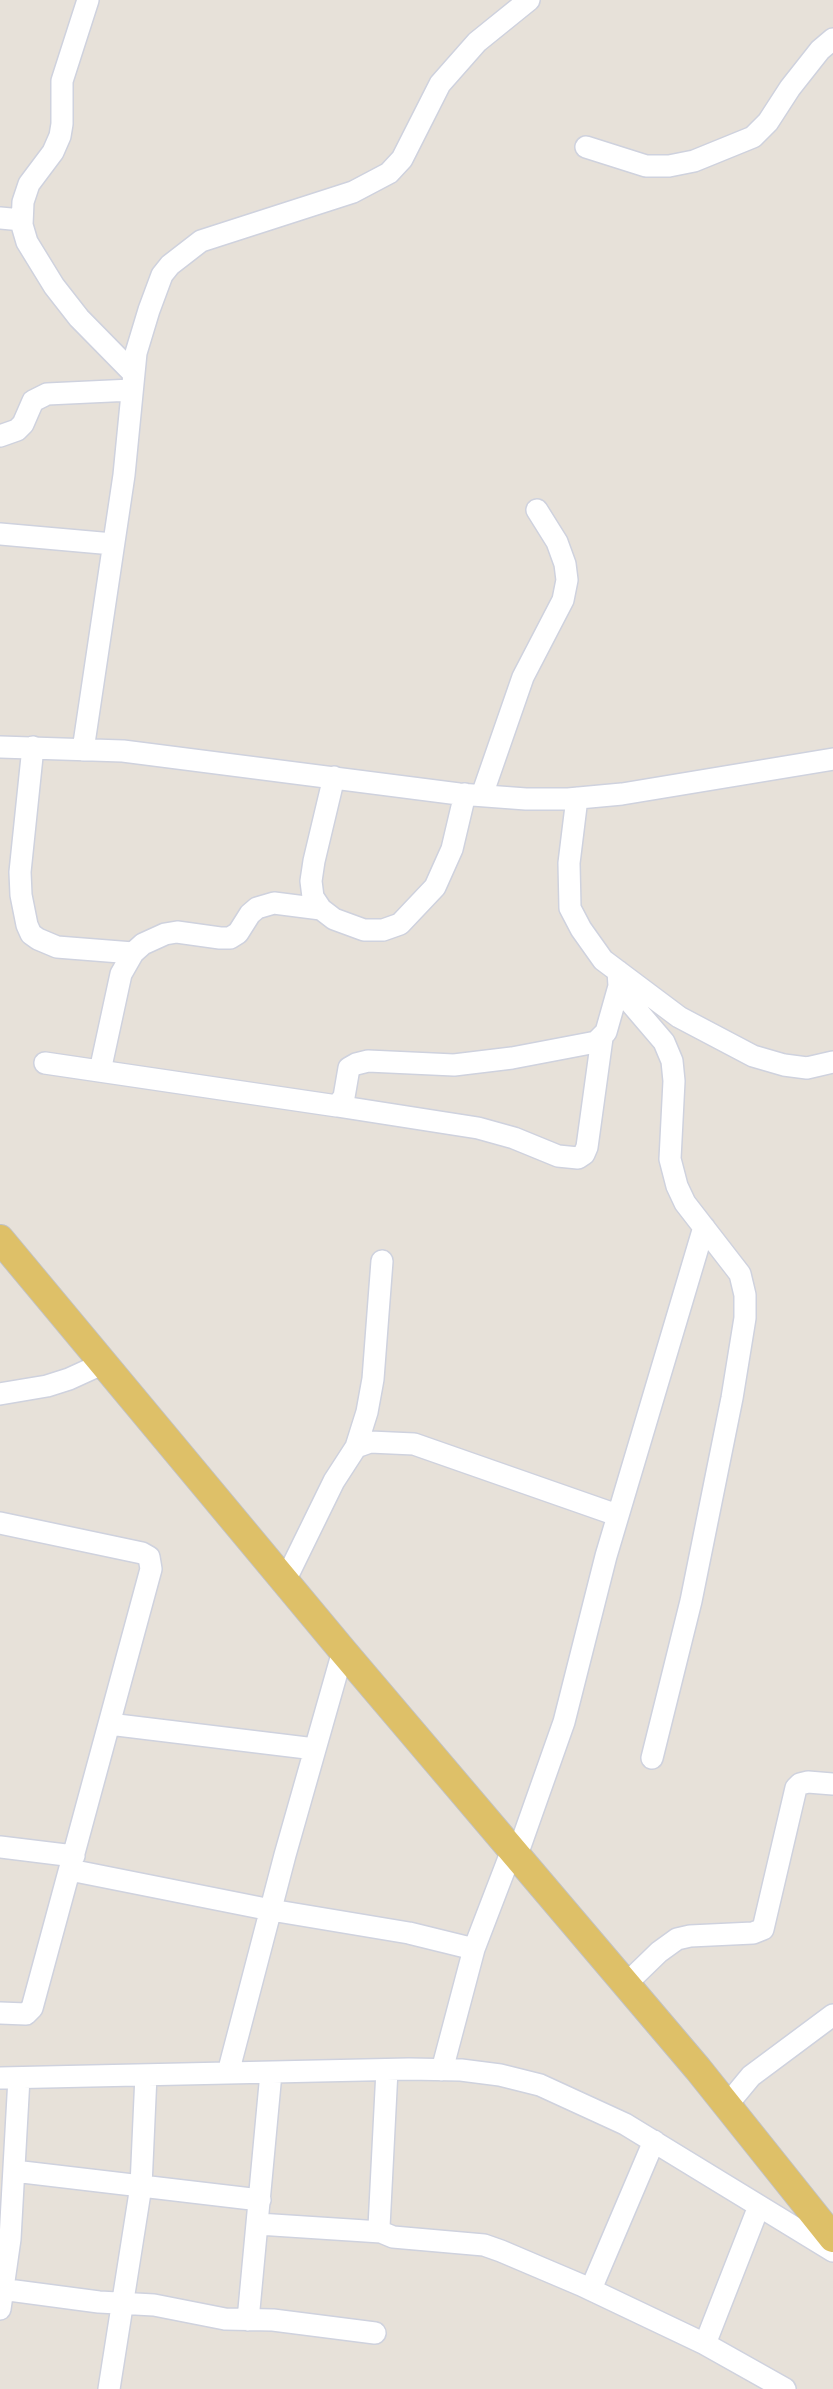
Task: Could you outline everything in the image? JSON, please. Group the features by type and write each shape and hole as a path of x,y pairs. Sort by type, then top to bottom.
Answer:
{"main road":[{"path":"0,1239 286,1579 343,1651 727,2104 833,2238"}],"street":[{"path":"88,0 62,81 62,124 60,136 49,159 29,184 23,202 22,220 27,242 54,286 133,382"},
{"path":"83,750 124,475 136,353 162,274 170,265 201,241 352,192 389,173 402,159 440,84 477,42 530,0"},
{"path":"586,147 646,166 670,166 694,161 753,137 768,122 790,88 820,50 833,38"},
{"path":"0,218 22,220"},
{"path":"0,436 17,430 23,424 33,401 47,394 133,382"},
{"path":"334,777 311,881 313,897 321,910 334,919 364,930 383,930 400,924 435,887 523,677 563,600 566,580 565,564 557,542 537,510"},
{"path":"0,534 113,544"},
{"path":"0,747 123,751 474,795 526,799 577,798 622,794 833,760"},
{"path":"33,747 20,872 21,895 29,929 38,939 57,947 133,953"},
{"path":"577,798 569,863 570,908 595,950 618,979 651,1029 664,1042 672,1061 674,1081 670,1160 677,1186 684,1203 740,1274 745,1295 745,1318 732,1398 691,1602 652,1758"},
{"path":"100,1072 121,974 133,953 143,944 165,934 177,932 230,938 238,933 250,914 266,905 274,903 321,910"},
{"path":"45,1063 478,1128 514,1138 558,1156 578,1158 584,1154 587,1147 602,1038 606,1032 618,979"},
{"path":"618,979 679,1017 753,1056 784,1066 807,1068 833,1062"},
{"path":"338,1106 344,1097 349,1068 356,1064 368,1061 454,1065 584,1046 602,1038"},
{"path":"442,2070 474,1949 514,1853 564,1722 617,1515 704,1227"},
{"path":"286,1579 334,1481 356,1447 367,1412 374,1379 382,1261"},
{"path":"0,1394 47,1386 104,1363"},
{"path":"356,1447 370,1442 414,1444 617,1515"},
{"path":"0,1523 142,1553 149,1557 151,1568 32,2008 26,2014 0,2012"},
{"path":"228,2073 343,1651"},
{"path":"109,1724 315,1749"},
{"path":"626,1984 659,1952 677,1940 690,1936 753,1934 763,1929 796,1788 800,1784 808,1782 833,1784"},
{"path":"0,1847 271,1910 410,1933 474,1949"},
{"path":"727,2104 751,2076 833,2015"},
{"path":"381,2232 379,2227 387,2070"},
{"path":"375,2333 273,2320 225,2319 154,2305 1,2296 10,2239 14,2171 10,2078 387,2070 442,2070 500,2075 540,2085 598,2111 654,2141 833,2252"},
{"path":"248,2320 271,2072"},
{"path":"109,2389 141,2186 146,2075"},
{"path":"590,2289 654,2141"},
{"path":"14,2171 260,2200"},
{"path":"705,2344 759,2206"},
{"path":"258,2224 381,2232 393,2237 484,2245 590,2289 705,2344 786,2389"}]}
